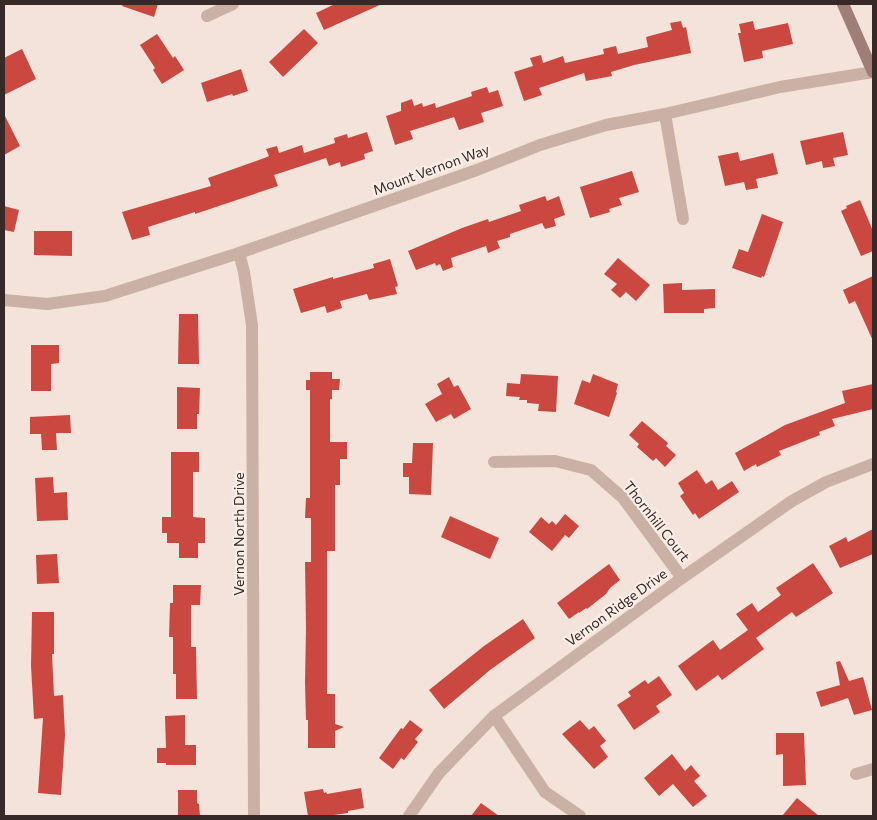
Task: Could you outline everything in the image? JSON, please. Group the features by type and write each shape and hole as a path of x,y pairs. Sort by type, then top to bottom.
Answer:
{"main road":[{"path":"842,4 873,72"}],"street":[{"path":"207,16 233,4"},
{"name":"Mount Vernon Way","path":"4,300 47,304 105,296 239,253 476,170 540,145 606,125 665,114 780,87 873,72"},
{"path":"665,114 683,219"},
{"name":"Vernon North Drive","path":"239,253 244,272 252,325 254,816"},
{"name":"Thornhill Court","path":"494,462 555,461 591,470 623,498 682,578"},
{"name":"Vernon Ridge Drive","path":"409,816 440,773 494,716 682,578 792,501 826,482 873,464"},
{"path":"494,716 545,792 580,816"},
{"path":"856,774 873,769"}],"building":[{"path":"123,4 158,4 154,17 122,6"},
{"path":"335,4 382,4 324,30 316,13"},
{"path":"681,21 683,28 686,27 691,53 634,65 611,72 612,76 586,81 584,73 539,88 542,95 524,101 514,72 533,66 530,58 541,55 543,63 563,56 565,63 604,54 603,49 616,46 618,54 648,47 646,37 672,30 670,23"},
{"path":"753,21 755,30 788,23 793,44 762,51 763,58 744,62 738,33 741,33 739,24"},
{"path":"304,29 318,43 283,77 269,62"},
{"path":"157,34 173,58 175,56 184,70 162,84 153,70 155,68 140,45"},
{"path":"22,49 36,79 4,95 4,58"},
{"path":"241,69 248,91 207,102 201,83"},
{"path":"487,87 489,93 498,90 503,106 481,113 484,122 459,130 454,117 410,131 413,139 395,145 386,116 401,111 401,103 412,99 414,106 422,103 423,107 435,103 436,108 472,96 471,92"},
{"path":"4,114 20,146 4,155"},
{"path":"367,132 373,151 364,154 365,159 341,167 340,162 329,166 326,158 274,175 278,186 195,214 195,212 148,227 150,235 132,240 122,212 211,186 208,178 269,156 266,149 277,146 279,153 302,145 304,153 335,143 334,138 347,134 348,138"},
{"path":"843,132 848,155 833,158 835,166 823,168 822,161 806,165 800,141"},
{"path":"738,152 740,161 773,153 778,174 756,179 758,188 746,190 744,182 725,186 718,156"},
{"path":"632,171 639,192 619,198 622,205 609,209 610,212 590,218 580,187"},
{"path":"545,196 547,201 559,196 565,215 554,219 556,226 545,229 542,223 510,234 510,237 497,241 500,248 488,253 486,246 451,258 453,267 443,271 440,264 436,266 435,263 416,270 408,251 462,228 488,219 489,222 521,211 519,205"},
{"path":"860,200 873,231 873,251 861,256 841,211 847,208 846,206"},
{"path":"4,206 19,210 14,232 4,230"},
{"path":"762,214 783,222 764,277 762,276 761,278 732,268 739,249 748,252"},
{"path":"34,231 72,231 72,256 34,255"},
{"path":"618,258 650,285 636,301 626,292 620,298 611,290 617,284 604,274"},
{"path":"390,259 398,286 395,287 397,294 369,300 367,294 340,301 342,308 327,313 325,306 301,313 293,289 333,277 333,279 374,268 373,264"},
{"path":"873,276 873,341 855,301 849,304 843,290"},
{"path":"682,283 682,290 715,289 715,308 704,309 704,313 664,313 663,284"},
{"path":"179,314 198,314 199,364 178,364"},
{"path":"31,345 59,345 59,363 51,364 51,391 31,391"},
{"path":"310,372 332,372 332,379 340,379 339,390 332,390 332,399 330,399 330,442 347,442 347,459 340,459 340,485 335,485 335,551 327,551 327,694 335,694 335,724 344,727 335,731 335,748 308,748 308,720 306,720 305,562 311,562 311,518 305,518 306,498 310,498 310,390 306,390 306,380 310,380"},
{"path":"521,374 558,376 556,412 538,411 539,404 527,403 527,400 519,400 520,397 506,396 507,383 520,384"},
{"path":"593,374 618,384 609,417 574,404 582,380 590,383"},
{"path":"449,377 454,387 458,385 471,409 454,419 451,414 436,422 425,404 442,394 437,384"},
{"path":"873,384 873,409 832,419 835,426 819,432 820,435 779,451 781,455 757,467 756,464 744,471 735,453 785,425 845,403 842,391"},
{"path":"177,387 200,388 197,429 177,429"},
{"path":"70,415 71,433 56,433 57,450 42,450 41,434 30,434 30,417"},
{"path":"642,421 668,443 666,446 676,455 665,467 656,458 653,461 637,447 639,444 629,435"},
{"path":"413,443 433,443 431,495 409,494 409,477 403,477 403,463 412,463"},
{"path":"171,452 199,452 199,472 193,472 193,517 205,518 205,543 198,543 198,558 179,558 179,543 167,543 167,533 162,533 162,517 171,517"},
{"path":"697,470 706,484 712,480 718,490 732,481 739,492 699,519 695,513 693,515 680,496 684,493 678,483"},
{"path":"53,477 54,493 67,492 68,520 37,521 35,478"},
{"path":"565,514 579,526 569,538 565,535 552,551 529,532 541,517 549,524 552,521 556,525"},
{"path":"450,516 499,538 490,559 441,537"},
{"path":"873,529 873,554 840,568 829,546 846,537 848,542"},
{"path":"57,554 59,583 37,584 36,555"},
{"path":"813,563 833,593 796,617 792,612 756,638 764,649 722,680 718,675 696,691 678,666 713,640 720,650 748,630 736,614 752,603 758,612 781,595 776,588"},
{"path":"609,564 620,580 587,609 569,619 557,603"},
{"path":"173,585 201,585 200,605 191,605 191,647 196,647 197,699 176,699 176,674 173,674 173,637 169,637 170,603 173,603"},
{"path":"32,612 54,612 54,654 52,654 54,696 63,695 65,735 61,795 38,793 43,718 34,719 31,666"},
{"path":"523,619 535,638 490,670 444,709 429,690 484,646"},
{"path":"840,661 849,681 863,677 872,710 854,715 848,698 821,707 816,692 840,685 836,662"},
{"path":"659,676 672,695 656,706 660,712 634,730 617,705 631,696 628,692 645,680 648,684"},
{"path":"185,715 185,745 196,745 196,765 166,765 166,763 157,763 157,748 166,748 165,716"},
{"path":"410,720 423,730 415,739 418,742 404,760 401,758 393,769 379,758 401,728 403,729"},
{"path":"580,720 589,730 594,726 606,741 600,746 608,757 594,769 562,734"},
{"path":"776,733 804,733 806,785 783,786 783,754 776,755"},
{"path":"672,754 685,771 691,765 700,776 694,781 707,796 693,807 673,784 659,796 644,778"},
{"path":"361,788 364,808 348,811 348,813 327,816 308,816 304,792 323,789 324,793 326,792 327,794"},
{"path":"178,790 197,790 200,816 178,816"},
{"path":"797,798 819,816 782,816"},
{"path":"481,803 499,816 471,816"}]}
